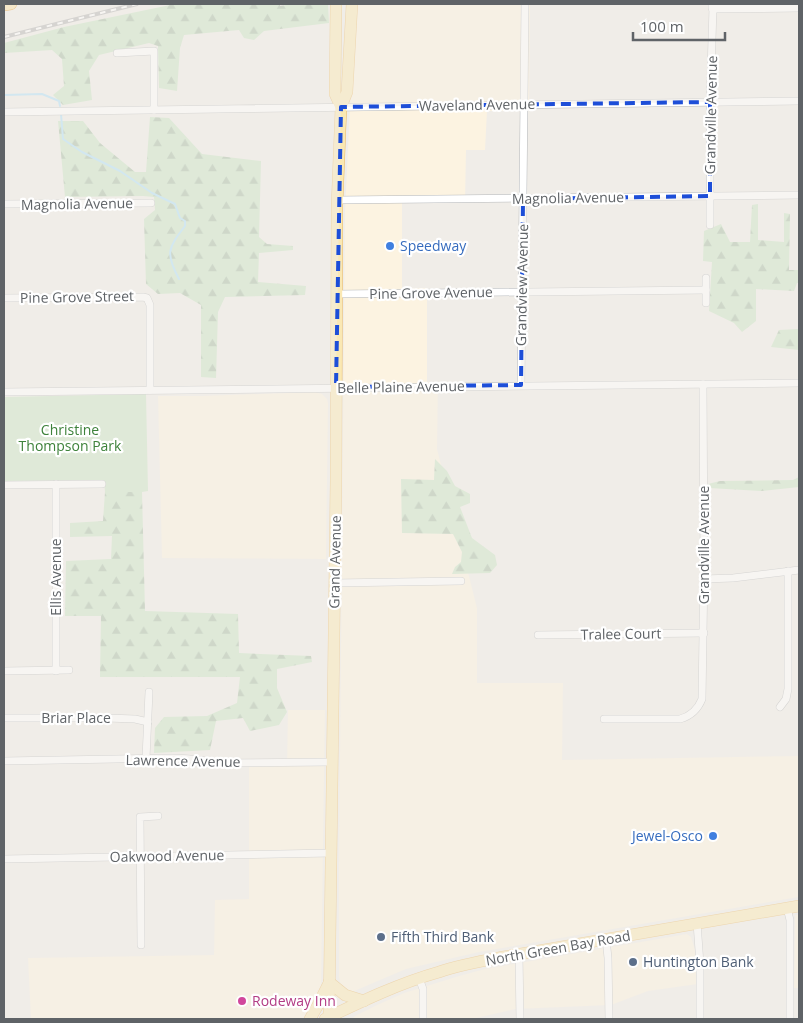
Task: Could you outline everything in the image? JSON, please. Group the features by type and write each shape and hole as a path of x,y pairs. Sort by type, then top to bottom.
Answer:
{"highway":[{"path":"4,5 11,4"}],"main road":[{"name":"Grand Avenue","path":"336,4 335,94 341,107"},
{"name":"Grand Avenue","path":"327,1018 330,982 337,200 341,107 347,92 352,4"},
{"name":"North Green Bay Road","path":"327,1018 419,978 470,964 799,906"},
{"path":"310,1019 330,982 345,995 359,1003 347,1019"}],"street":[{"name":"Grandview Avenue","path":"521,385 525,4"},
{"path":"713,6 799,7"},
{"name":"Grandville Avenue","path":"710,225 710,102 713,6"},
{"path":"117,53 154,51 154,110"},
{"name":"Waveland Avenue","path":"4,112 799,101"},
{"name":"Magnolia Avenue","path":"337,200 799,195"},
{"name":"Magnolia Avenue","path":"4,204 151,203"},
{"path":"706,278 706,303"},
{"name":"Pine Grove Avenue","path":"337,294 706,290"},
{"name":"Pine Grove Street","path":"4,298 143,297 149,301 150,305 150,390"},
{"name":"Belle Plaine Avenue","path":"4,392 799,383"},
{"name":"Grandville Avenue","path":"604,719 680,719 693,713 699,706 703,695 703,384"},
{"name":"Ellis Avenue","path":"56,484 56,671"},
{"path":"4,485 102,484"},
{"path":"704,579 733,578 799,570"},
{"path":"780,707 786,699 788,689 788,571"},
{"path":"334,583 461,581"},
{"name":"Tralee Court","path":"538,635 704,633"},
{"path":"4,672 69,670"},
{"path":"146,758 149,692"},
{"name":"Briar Place","path":"4,718 107,718 135,719 148,722"},
{"name":"Lawrence Avenue","path":"4,761 192,758 222,763 332,762"},
{"path":"141,945 140,817 158,816"},
{"name":"Oakwood Avenue","path":"4,859 331,853"},
{"path":"787,908 790,920 790,1019"},
{"path":"697,923 700,964 700,1019"},
{"path":"606,939 609,1019"},
{"path":"519,955 520,1019"},
{"path":"419,978 423,989 423,1019"}],"highlighted area":[{"path":"710,102 710,196 523,199 521,385 336,387 341,107"}],"shaded area":[{"path":"355,4 530,4 529,110 487,111 485,150 466,150 465,202 402,203 402,289 427,288 427,382 438,382 437,449 477,608 477,683 563,683 562,760 799,756 799,897 479,952 406,969 352,992 347,992 341,986 339,977 339,868 345,211"},
{"path":"315,392 322,394 328,403 326,559 162,558 158,396"},
{"path":"288,710 325,710 321,986 319,996 309,1014 301,1019 31,1019 28,958 214,955 215,900 249,899 249,766 287,766"},
{"path":"795,915 799,915 799,988 794,988"},
{"path":"687,934 691,937 696,953 698,984 648,991 611,1005 515,1009 472,1019 352,1019 404,993 485,969"}],"green space":[{"path":"175,4 280,4 280,6 328,4 329,23 264,31 254,40 244,38 239,30 184,35 180,48 177,91 159,88 158,46 149,43 99,55 89,71 92,100 63,105 53,95 64,86 62,59 52,50 4,53 4,43 64,27"},
{"path":"150,117 169,118 202,154 261,161 259,237 267,244 293,246 293,250 259,253 258,282 306,286 305,295 225,297 218,312 216,378 201,377 201,305 180,293 158,294 146,284 144,219 155,210 154,197 65,197 58,121 83,121 100,143 135,172 146,172"},
{"path":"758,204 758,240 784,242 784,213 790,214 789,270 799,270 799,283 797,283 794,291 756,289 756,321 742,332 734,323 709,311 712,262 703,261 704,231 721,224 730,242 750,242 752,205"},
{"path":"799,329 799,350 771,347 779,330"},
{"name":"Christine Thompson Park","path":"146,394 148,491 105,492 104,480 4,481 4,397"},
{"path":"435,459 447,471 455,486 470,494 470,503 460,507 472,538 495,555 497,565 490,573 452,574 455,567 461,562 462,552 453,534 402,533 401,479 434,480"},
{"path":"799,477 799,487 761,491 709,488 708,484 720,481 793,480"},
{"path":"105,492 142,492 145,611 238,614 239,653 311,656 312,662 277,669 277,688 287,712 279,725 250,731 243,718 216,721 210,750 154,753 155,728 164,717 207,716 237,703 240,677 100,677 101,616 65,616 66,561 111,559 112,536 70,537 70,523 103,521"}],"waterway":[{"path":"4,95 42,94 59,101 60,106"},
{"path":"61,114 63,139 82,152 120,171 152,193 175,204 180,218 185,221 185,226 170,251 170,257 179,279"}],"railway":[{"path":"4,37 137,4"}],"place":[{"name":"Speedway","path":"390,246"},
{"name":"Jewel-Osco","path":"713,836"},
{"name":"Fifth Third Bank","path":"381,937"},
{"name":"Huntington Bank","path":"633,962"},
{"name":"Rodeway Inn","path":"242,1001"}]}
